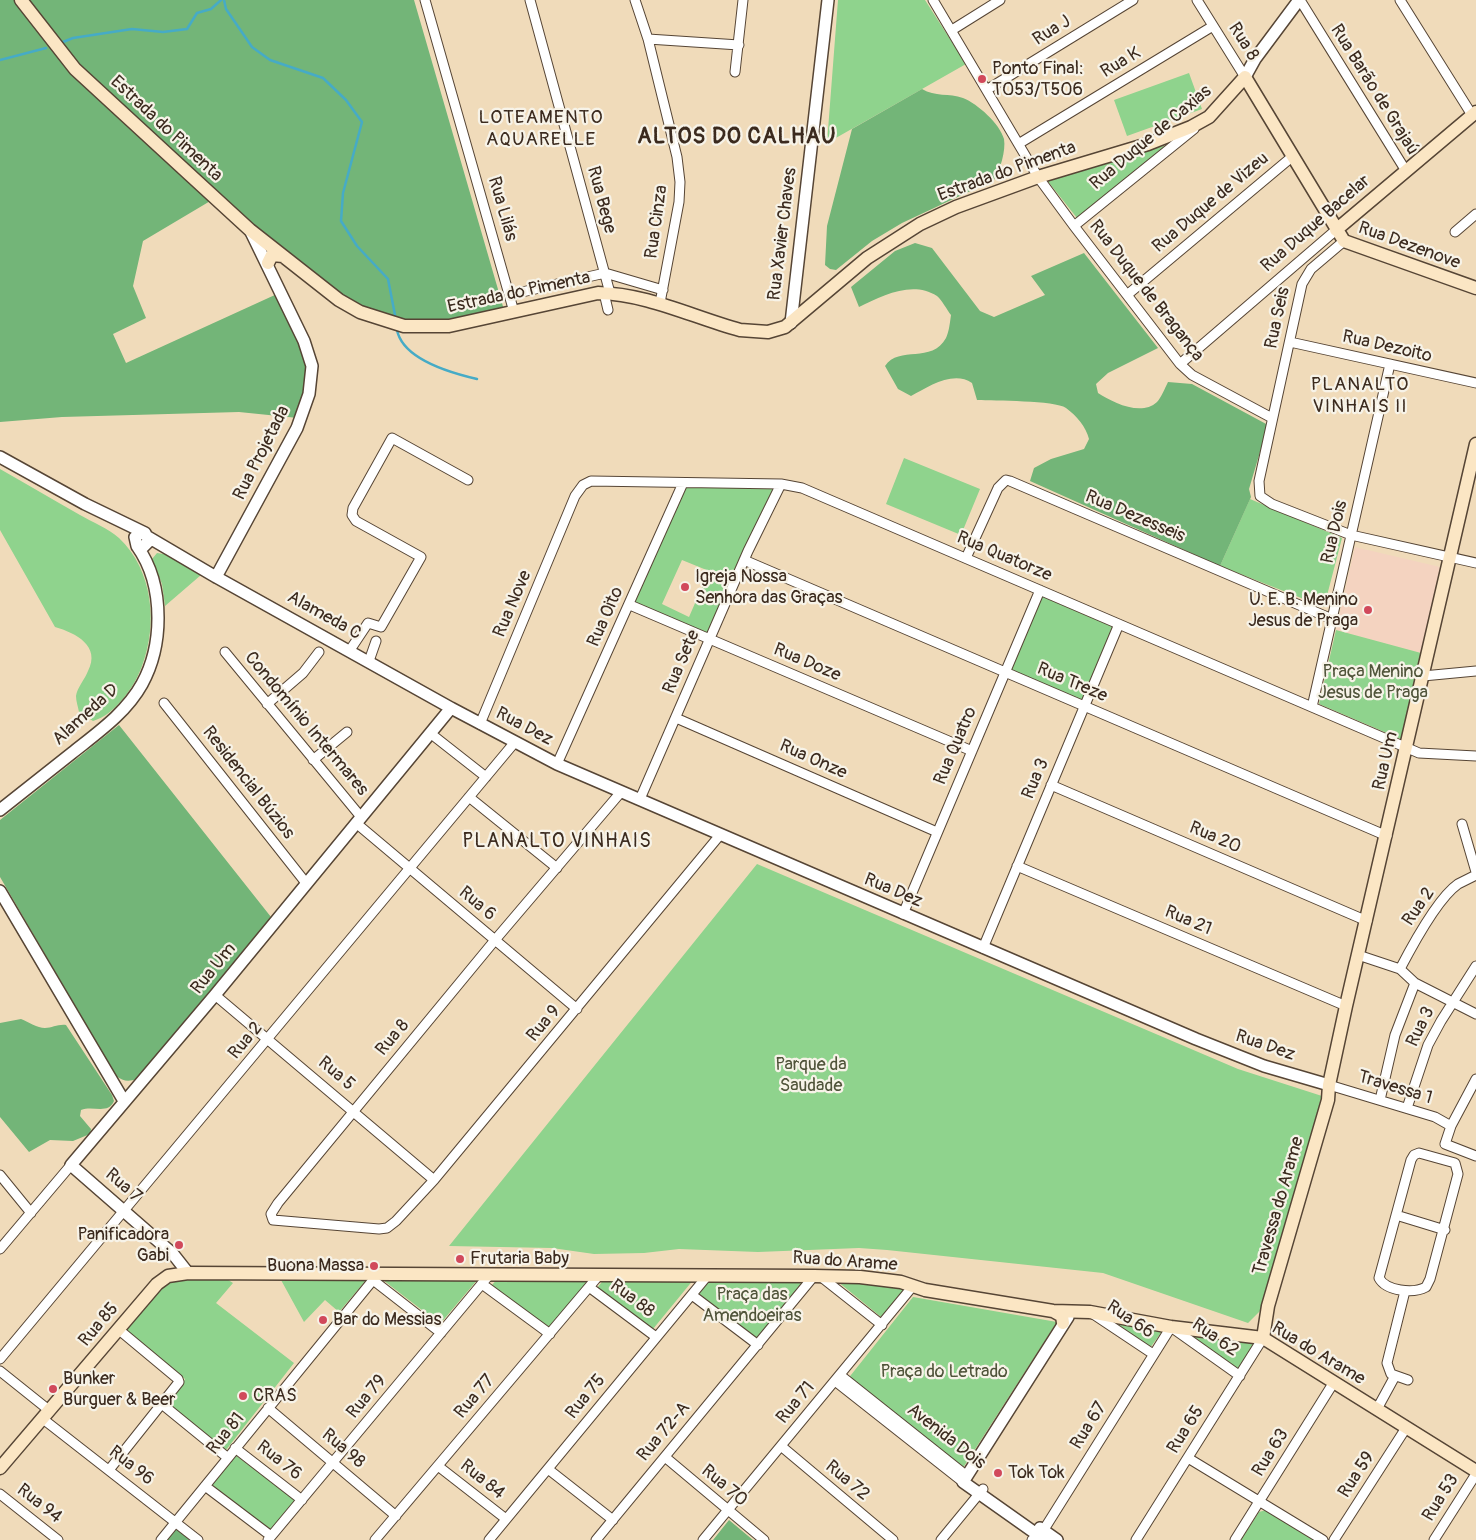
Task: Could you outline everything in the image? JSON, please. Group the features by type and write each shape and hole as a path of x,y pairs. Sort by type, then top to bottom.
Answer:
{"main road":[{"name":"Estrada do Pimenta","path":"21,0 75,68 250,230 352,308 380,320 404,326 449,326 587,294 607,293 660,303 726,326 752,332 777,330 791,323 815,300 867,258 920,224 986,194 1155,141 1209,117"},
{"name":"Rua Duque de Caxias","path":"1209,117 1245,76"},
{"name":"Rua Dezenove","path":"1245,76 1344,241 1476,288"},
{"name":"Rua Duque Bacelar","path":"1336,230 1474,113"},
{"path":"268,264 272,255 284,256"},
{"name":"Rua Um","path":"1329,1085 1476,444"},
{"name":"Travessa do Arame","path":"1263,1338 1268,1306 1328,1100 1329,1085"},
{"name":"Rua do Arame","path":"168,1276 188,1273 486,1279 600,1274 817,1276 900,1282 925,1290 1053,1312 1072,1310 1090,1312 1171,1327 1263,1338 1476,1472"},
{"name":"Rua 85","path":"0,1468 157,1284 168,1276"},
{"path":"1053,1312 1062,1316 1064,1323"}],"street":[{"name":"Rua Lilás","path":"426,0 514,312"},
{"name":"Rua Bege","path":"530,0 605,273 608,310"},
{"name":"Rua Cinza","path":"635,0 652,39 680,182 679,202 660,303"},
{"path":"735,72 743,0"},
{"name":"Rua Xavier Chaves","path":"791,323 828,0"},
{"path":"933,0 988,89 1038,177"},
{"path":"952,30 1000,0"},
{"name":"Rua J","path":"988,89 1133,0"},
{"name":"Rua 8","path":"1197,0 1245,76"},
{"name":"Rua Duque de Caxias","path":"1245,76 1254,59 1299,0"},
{"name":"Rua Barão de Grajaú","path":"1299,0 1406,171"},
{"path":"1400,0 1474,113"},
{"name":"Rua K","path":"1020,144 1213,26"},
{"path":"652,39 739,45"},
{"name":"Rua Duque de Caxias","path":"1074,226 1209,117"},
{"name":"Rua Duque de Vizeu","path":"1127,295 1293,156"},
{"name":"Rua Duque de Bragança","path":"1038,177 1180,364 1192,376 1272,418"},
{"path":"1454,232 1476,214"},
{"name":"Rua Projetada","path":"216,577 297,428 304,413 312,380 312,366 304,341 250,230"},
{"name":"Rua Duque Bacelar","path":"1180,364 1336,230"},
{"name":"Rua Seis","path":"1344,241 1305,276 1259,482 1260,496 1272,504 1351,536"},
{"path":"509,295 605,273 663,290"},
{"name":"Rua Dezoito","path":"1290,342 1476,383"},
{"name":"Rua Dois","path":"1312,707 1390,364"},
{"path":"350,650 368,623 380,627 421,558 356,521 352,512 392,438 468,480"},
{"name":"Alameda C","path":"0,457 85,504 142,541 179,555 451,708"},
{"name":"Rua Dezesseis","path":"966,558 998,488 1006,480 1010,480 1332,619"},
{"name":"Rua Quatorze","path":"575,496 583,485 591,481 781,484 802,488 1424,755 1476,756"},
{"name":"Rua Oito","path":"557,764 630,605 683,483"},
{"name":"Rua Sete","path":"640,799 744,560 781,484"},
{"name":"Rua Nove","path":"480,724 575,496"},
{"path":"1351,536 1472,562"},
{"name":"Alameda D","path":"0,810 5,803 105,726 128,704 142,683 154,654 158,625 156,592 142,541"},
{"name":"Rua Treze","path":"744,560 1387,836"},
{"name":"Rua Quatro","path":"902,914 1040,590"},
{"name":"Rua Doze","path":"630,605 972,751"},
{"name":"Rua 3","path":"983,948 1119,624"},
{"path":"369,661 376,641"},
{"name":"Condomínio Intermares","path":"225,652 359,820"},
{"path":"267,704 303,673 319,652"},
{"path":"1423,676 1476,671"},
{"name":"Residencial Búzios","path":"164,703 306,883"},
{"name":"Rua Dez","path":"451,708 557,764 902,914 1264,1066 1329,1085"},
{"name":"Rua Um","path":"0,1248 215,996 451,708"},
{"name":"Rua Onze","path":"676,718 937,832"},
{"path":"313,760 347,732"},
{"path":"430,733 486,777"},
{"name":"Rua 2","path":"0,1359 515,742"},
{"name":"Rua 20","path":"1051,785 1367,921"},
{"name":"Rua 8","path":"387,1228 278,1222 271,1217 278,1203 353,1111 621,792"},
{"path":"469,797 557,868"},
{"name":"Rua 6","path":"359,820 410,868 577,1009"},
{"path":"1462,824 1476,874"},
{"name":"Rua 9","path":"387,1228 396,1221 434,1180 720,835"},
{"name":"Rua 21","path":"1017,866 1346,1006"},
{"name":"Rua 2","path":"1400,969 1416,940 1446,896 1458,884 1476,874"},
{"path":"0,891 124,1101"},
{"path":"1358,955 1400,969 1415,983 1476,1014"},
{"name":"Rua 3","path":"1407,1108 1428,1045 1476,966"},
{"path":"1380,1100 1396,1036 1415,983"},
{"name":"Rua 5","path":"215,996 434,1180"},
{"path":"1476,1080 1451,1126 1445,1144 1476,1156"},
{"name":"Travessa 1","path":"1329,1085 1435,1117 1451,1126"},
{"path":"1419,1153 1455,1164 1458,1174 1445,1230 1428,1283 1422,1290 1405,1291 1382,1283 1379,1278 1396,1215 1414,1155 1419,1153"},
{"name":"Rua 7","path":"72,1165 173,1254 188,1273"},
{"path":"0,1175 30,1213"},
{"path":"1396,1215 1445,1230"},
{"path":"168,1276 172,1269 173,1254"},
{"name":"Rua 77","path":"376,1540 600,1274"},
{"name":"Rua 75","path":"489,1540 708,1275"},
{"path":"817,1276 882,1325"},
{"name":"Rua 72-A","path":"596,1540 817,1276"},
{"path":"374,1277 441,1333"},
{"name":"Rua 81","path":"161,1540 374,1277"},
{"path":"486,1279 550,1334"},
{"name":"Rua 79","path":"270,1538 486,1279"},
{"name":"Rua 71","path":"703,1540 913,1286"},
{"name":"Rua 88","path":"589,1287 656,1337"},
{"path":"1405,1291 1387,1363 1389,1370 1395,1376 1408,1380"},
{"path":"692,1295 758,1345"},
{"path":"965,1479 1072,1310"},
{"name":"Rua 66","path":"1090,1312 1153,1354"},
{"name":"Rua 67","path":"1039,1536 1171,1327"},
{"name":"Rua 62","path":"1171,1327 1240,1376"},
{"path":"109,1470 178,1385 178,1379 118,1329"},
{"name":"Rua 65","path":"1136,1540 1263,1338"},
{"name":"Rua 96","path":"0,1371 109,1470 198,1540"},
{"path":"1377,1409 1395,1376"},
{"name":"Avenida Dois","path":"837,1378 1039,1536 1057,1540"},
{"name":"Rua 63","path":"1235,1540 1334,1382"},
{"path":"162,1405 228,1458"},
{"name":"Rua 98","path":"268,1408 396,1516"},
{"name":"Rua 59","path":"1334,1540 1406,1428"},
{"name":"Rua 72","path":"781,1446 893,1540"},
{"name":"Rua 76","path":"236,1448 302,1500"},
{"name":"Rua 70","path":"665,1457 764,1540"},
{"path":"1188,1458 1323,1540"},
{"name":"Rua 84","path":"438,1466 506,1519"},
{"path":"548,1469 613,1520"},
{"name":"Rua 53","path":"1434,1540 1476,1472"},
{"path":"205,1486 270,1538"},
{"path":"942,1540 981,1491"},
{"name":"Rua 94","path":"0,1494 58,1540"}],"shaded area":[{"name":"U. E. B. Menino Jesus de Praga","path":"1355,547 1440,567 1421,653 1336,630"}],"green space":[{"path":"0,0 414,0 504,310 436,321 406,323 355,308 217,197 143,241 133,286 146,318 113,334 126,363 277,294 306,356 309,372 298,418 239,412 62,417 0,422"},
{"path":"838,0 925,0 966,64 827,143"},
{"path":"1189,73 1202,109 1127,136 1114,100"},
{"path":"922,89 969,101 982,110 998,127 1004,139 1004,149 994,180 902,223 872,241 836,270 830,269 825,265 827,226 852,129"},
{"path":"1167,145 1077,218 1046,179"},
{"path":"915,243 932,248 980,311 994,317 1045,295 1031,276 1084,253 1158,348 1108,373 1096,384 1098,393 1119,404 1143,408 1157,402 1168,382 1192,384 1268,425 1249,489 1251,497 1220,566 1030,481 1034,468 1051,459 1084,449 1089,439 1086,430 1066,408 1060,405 1037,402 977,400 972,383 965,379 957,378 941,381 911,396 898,389 885,366 898,356 924,353 940,346 947,336 951,315 937,296 918,289 887,294 859,307 851,287 895,251"},
{"path":"904,458 980,489 961,535 886,504"},
{"path":"0,469 115,534 130,551 139,566 145,581 151,615 147,650 139,674 129,691 109,713 101,718 93,721 79,712 76,698 91,662 89,648 78,637 55,627 0,530"},
{"path":"685,483 778,484 709,636 632,604","holes":["682,560 709,571 689,617 662,604"]},
{"path":"1250,499 1342,538 1324,607 1220,566"},
{"path":"157,553 164,554 201,575 165,606 162,584 152,559"},
{"path":"1040,590 1119,624 1084,706 1005,672"},
{"name":"Praça Menino Jesus de Praga","path":"1336,630 1421,653 1403,740 1319,704"},
{"path":"119,725 271,917 137,1079 128,1081 116,1076 0,877 0,820"},
{"name":"Parque da Saudade","path":"757,864 1238,1069 1322,1096 1260,1311 1248,1323 1103,1273 887,1250 859,1248 758,1252 679,1249 644,1253 594,1254 552,1248 449,1246"},
{"path":"21,1019 42,1028 66,1025 112,1095 114,1101 108,1108 81,1110 80,1116 91,1129 90,1134 73,1141 50,1140 29,1152 0,1117 0,1023"},
{"path":"499,1277 588,1281 550,1330 492,1285"},
{"path":"225,1278 233,1283 216,1303 294,1363 226,1450 169,1405 185,1379 122,1328 159,1286 175,1279"},
{"path":"605,1278 694,1279 653,1329 597,1288"},
{"path":"367,1279 339,1312 325,1300 304,1322 281,1280"},
{"path":"478,1279 440,1324 383,1280"},
{"name":"Praça das Amendoeiras","path":"710,1279 803,1281 756,1340 697,1294"},
{"path":"837,1281 906,1288 881,1317"},
{"name":"Praça do Letrado","path":"913,1297 1057,1322 961,1471 847,1380"},
{"path":"1107,1321 1163,1330 1150,1348"},
{"path":"1189,1335 1256,1344 1238,1372"},
{"path":"234,1454 295,1500 270,1530 211,1484"},
{"path":"1266,1510 1316,1540 1241,1540 1259,1512"},
{"path":"729,1520 753,1540 713,1540"},
{"path":"174,1526 192,1540 164,1540"}],"waterway":[{"path":"63,42 73,38 132,29 163,32 187,29 197,13 211,9 221,0"},
{"path":"224,0 226,9 252,47 270,60 323,78 346,100 362,122 343,193 341,221 357,246 388,279 395,315"},
{"path":"0,60 46,48"},
{"path":"397,330 401,340 418,357 442,369 477,379"}],"place":[{"name":"Ponto Final: T053/T506","path":"982,79"},
{"name":"Igreja Nossa Senhora das Graças","path":"685,587"},
{"name":"U. E. B. Menino Jesus de Praga","path":"1368,610"},
{"name":"Panificadora Gabi","path":"179,1245"},
{"name":"Frutaria Baby","path":"460,1259"},
{"name":"Buona Massa","path":"374,1266"},
{"name":"Bar do Messias","path":"323,1320"},
{"name":"Bunker Burguer & Beer","path":"53,1389"},
{"name":"CRAS","path":"243,1396"},
{"name":"Tok Tok","path":"998,1473"}],"district":[{"name":"LOTEAMENTO AQUARELLE","path":"541,129"},
{"name":"ALTOS DO CALHAU","path":"737,137"},
{"name":"PLANALTO VINHAIS II","path":"1360,396"},
{"name":"PLANALTO VINHAIS","path":"557,842"}]}
